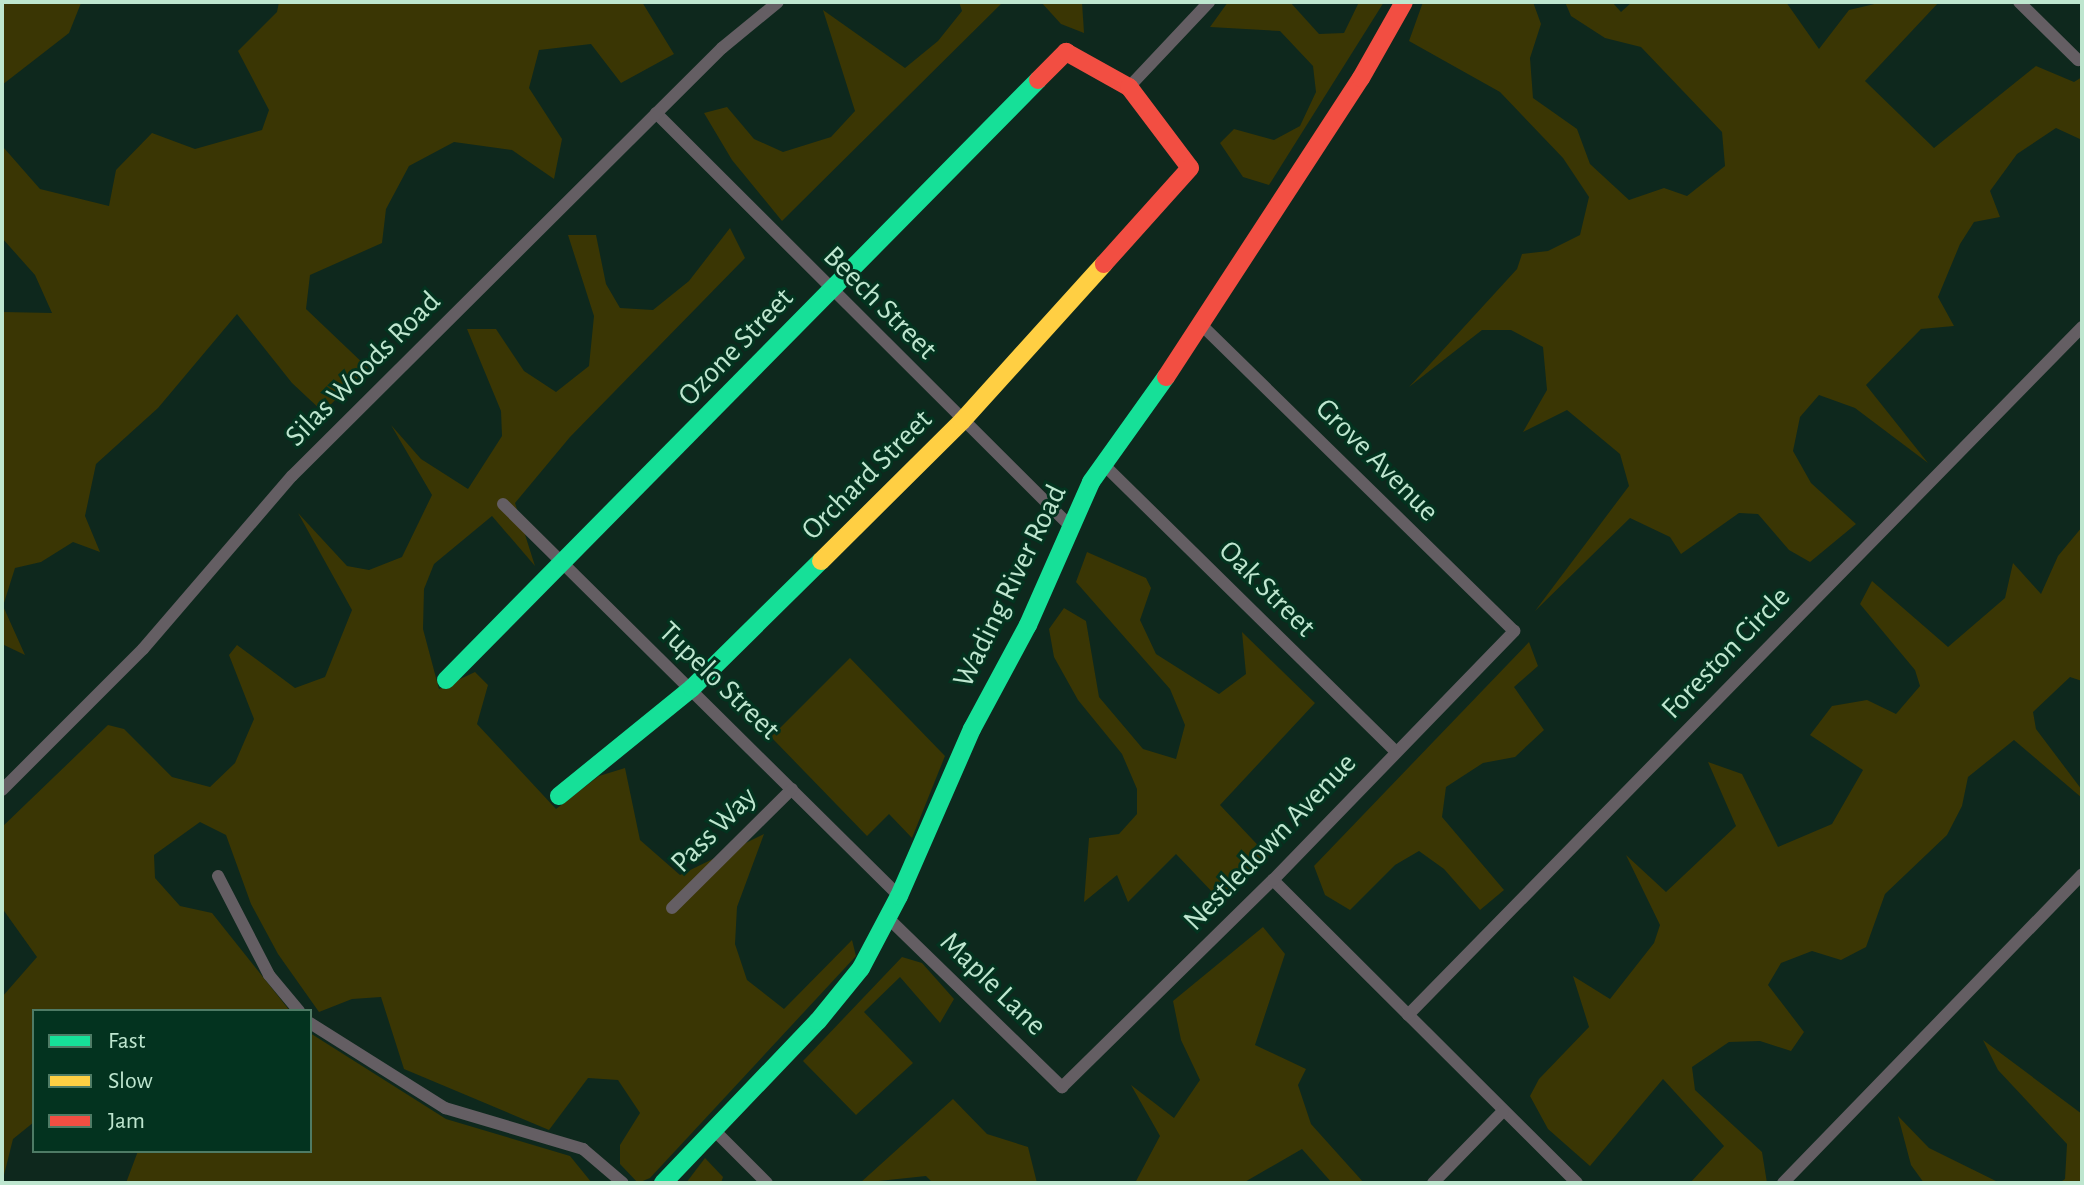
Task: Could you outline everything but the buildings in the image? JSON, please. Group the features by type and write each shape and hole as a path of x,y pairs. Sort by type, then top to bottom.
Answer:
{"street":[{"name":"Silas Woods Road","path":"2,790 143,649 292,476 656,113 778,2"},
{"path":"1129,87 1209,2"},
{"name":"Wading River Road","path":"663,1183 716,1132 818,1021 861,968 899,896 972,729 1028,625 1102,463 1202,325 1361,78 1404,2"},
{"path":"2019,2 2078,60"},
{"name":"Ozone Street","path":"446,680 562,566 1066,52 1129,87"},
{"name":"Orchard Street","path":"559,796 692,688 962,421 1190,168 1129,87"},
{"name":"Beech Street","path":"656,113 830,291 1071,527"},
{"name":"Grove Avenue","path":"1202,325 1514,631"},
{"name":"Foreston Circle","path":"1408,1015 2082,327"},
{"name":"Oak Street","path":"1102,463 1395,751"},
{"name":"Tupelo Street","path":"503,504 562,566 692,688 899,896"},
{"name":"Nestledown Avenue","path":"1062,1087 1273,880 1514,631"},
{"name":"Pass Way","path":"672,908 792,789"},
{"path":"1783,1183 2082,874"},
{"path":"218,876 269,975 297,1009"},
{"path":"1273,880 1577,1183"},
{"name":"Maple Lane","path":"888,918 1062,1087"},
{"path":"312,1024 445,1108 583,1149 623,1183"},
{"path":"1433,1183 1503,1111"},
{"path":"716,1132 767,1183"}],"shaded area":[{"path":"2,2 81,3 69,33 2,85"},
{"path":"279,2 642,2 674,54 621,83 591,44 539,50 529,88 562,139 554,179 512,150 454,142 409,166 386,209 382,243 310,275 306,309 368,368 323,412 292,383 237,314 158,408 96,464 85,516 100,552 73,542 41,562 15,568 3,606 25,655 2,644 2,312 52,313 35,275 2,238 2,138 4,148 40,189 109,206 116,170 152,133 195,149 262,130 269,110 238,51 277,12"},
{"path":"959,2 1003,2 782,221 732,160 704,113 727,107 754,139 783,152 831,137 855,111 823,10 905,68 938,41 962,11"},
{"path":"1041,2 1082,2 1084,33 1061,24"},
{"path":"1228,2 1290,2 1319,34 1344,33 1359,2 1384,2 1269,185 1243,177 1220,143 1234,129 1274,140 1300,126 1316,92 1313,66 1280,31 1210,27"},
{"path":"1423,2 1533,2 1541,24 1530,58 1533,98 1577,129 1590,164 1629,200 1664,188 1687,196 1725,166 1722,132 1641,47 1605,38 1571,16 1565,2 1612,2 1621,12 1632,2 1786,2 1819,49 1849,10 1883,2 1939,2 1865,81 1934,148 2036,66 2074,82 2082,77 2082,140 2056,128 2017,154 1990,191 2000,217 1974,222 1960,244 1938,297 1954,326 1921,329 1866,385 1928,463 1855,408 1819,395 1800,417 1793,451 1811,483 1856,524 1810,562 1789,550 1758,514 1739,513 1681,554 1670,537 1630,518 1535,611 1629,486 1620,454 1567,410 1523,432 1547,390 1543,347 1511,330 1482,330 1409,387 1517,269 1522,254 1548,251 1580,235 1589,197 1563,158 1500,92 1409,41"},
{"path":"730,228 745,258 570,437 515,503 535,566 492,516 434,564 424,589 423,629 439,689 475,672 488,685 477,724 556,809 599,776 625,768 640,840 680,875 764,834 737,907 735,944 747,980 784,1009 852,940 856,956 650,1178 638,1183 620,1164 620,1145 640,1113 618,1080 588,1078 549,1130 404,1069 381,997 352,999 319,1012 278,954 251,904 226,835 200,822 154,855 155,878 180,906 212,913 288,1009 32,1009 32,1124 13,1139 2,1183 2,997 37,957 2,908 2,827 108,725 124,729 172,777 210,787 235,763 254,719 229,655 237,645 295,688 325,677 352,610 298,513 347,566 369,570 402,557 432,495 391,425 421,459 468,489 502,436 501,411 467,329 496,329 524,371 556,392 589,366 594,316 568,235 596,235 606,284 620,308 653,310 689,281"},
{"path":"2082,527 2082,681 2070,677 2033,712 2036,729 2082,790 2082,798 2014,740 1968,777 1962,806 1947,835 1885,894 1866,947 1841,960 1812,951 1781,963 1768,985 1804,1032 1791,1051 1760,1041 1729,1042 1692,1067 1695,1090 1762,1152 1767,1183 1690,1183 1724,1146 1663,1079 1590,1166 1548,1129 1530,1096 1539,1079 1589,1027 1573,976 1610,999 1654,943 1660,925 1626,855 1666,892 1736,826 1708,762 1742,774 1778,847 1832,824 1863,770 1810,735 1832,706 1867,700 1896,714 1920,686 1915,670 1860,604 1872,581 1948,647 2005,598 2013,563 2041,594 2058,556"},
{"path":"1087,552 1146,578 1151,588 1140,620 1156,654 1219,694 1246,674 1242,632 1315,703 1220,805 1269,857 1217,897 1176,854 1128,902 1117,875 1084,902 1089,838 1119,834 1137,814 1137,789 1122,754 1078,700 1054,657 1049,629 1064,608 1086,621 1099,697 1143,749 1176,759 1185,725 1170,689 1076,582"},
{"path":"1529,642 1538,666 1514,687 1544,730 1515,757 1483,763 1446,787 1442,817 1504,890 1480,910 1444,869 1419,851 1395,865 1350,910 1325,895 1314,866"},
{"path":"850,658 945,756 912,838 889,814 867,836 771,737"},
{"path":"1263,927 1285,954 1255,1045 1306,1069 1298,1085 1311,1124 1364,1183 1332,1183 1302,1149 1243,1183 1135,1183 1160,1136 1131,1085 1174,1118 1200,1080 1181,1040 1173,1001"},
{"path":"902,957 922,963 954,999 940,1023 900,977 864,1012 913,1063 856,1115 803,1061"},
{"path":"312,1034 446,1119 570,1156 592,1183 126,1183 137,1153 312,1153"},
{"path":"1983,1040 2082,1114 2082,1183 2059,1183 2065,1179 2067,1144 1998,1070"},
{"path":"953,1099 987,1134 1028,1147 1037,1183 933,1183 926,1176 860,1183"},
{"path":"1898,1116 1929,1148 2000,1183 1924,1183 1911,1165"},
{"path":"705,1158 723,1177 721,1183 686,1183"}],"traffic: fast":[{"path":"446,680 1038,80"},
{"path":"663,1183 818,1021 861,968 899,896 972,729 1028,625 1091,482 1166,377"},
{"path":"559,796 692,688 821,561"}],"traffic: slow":[{"path":"821,561 962,421 1104,264"}],"traffic: jam":[{"path":"1166,377 1361,78 1404,2"},
{"path":"1038,80 1066,52 1129,87 1190,168 1104,264"}]}
